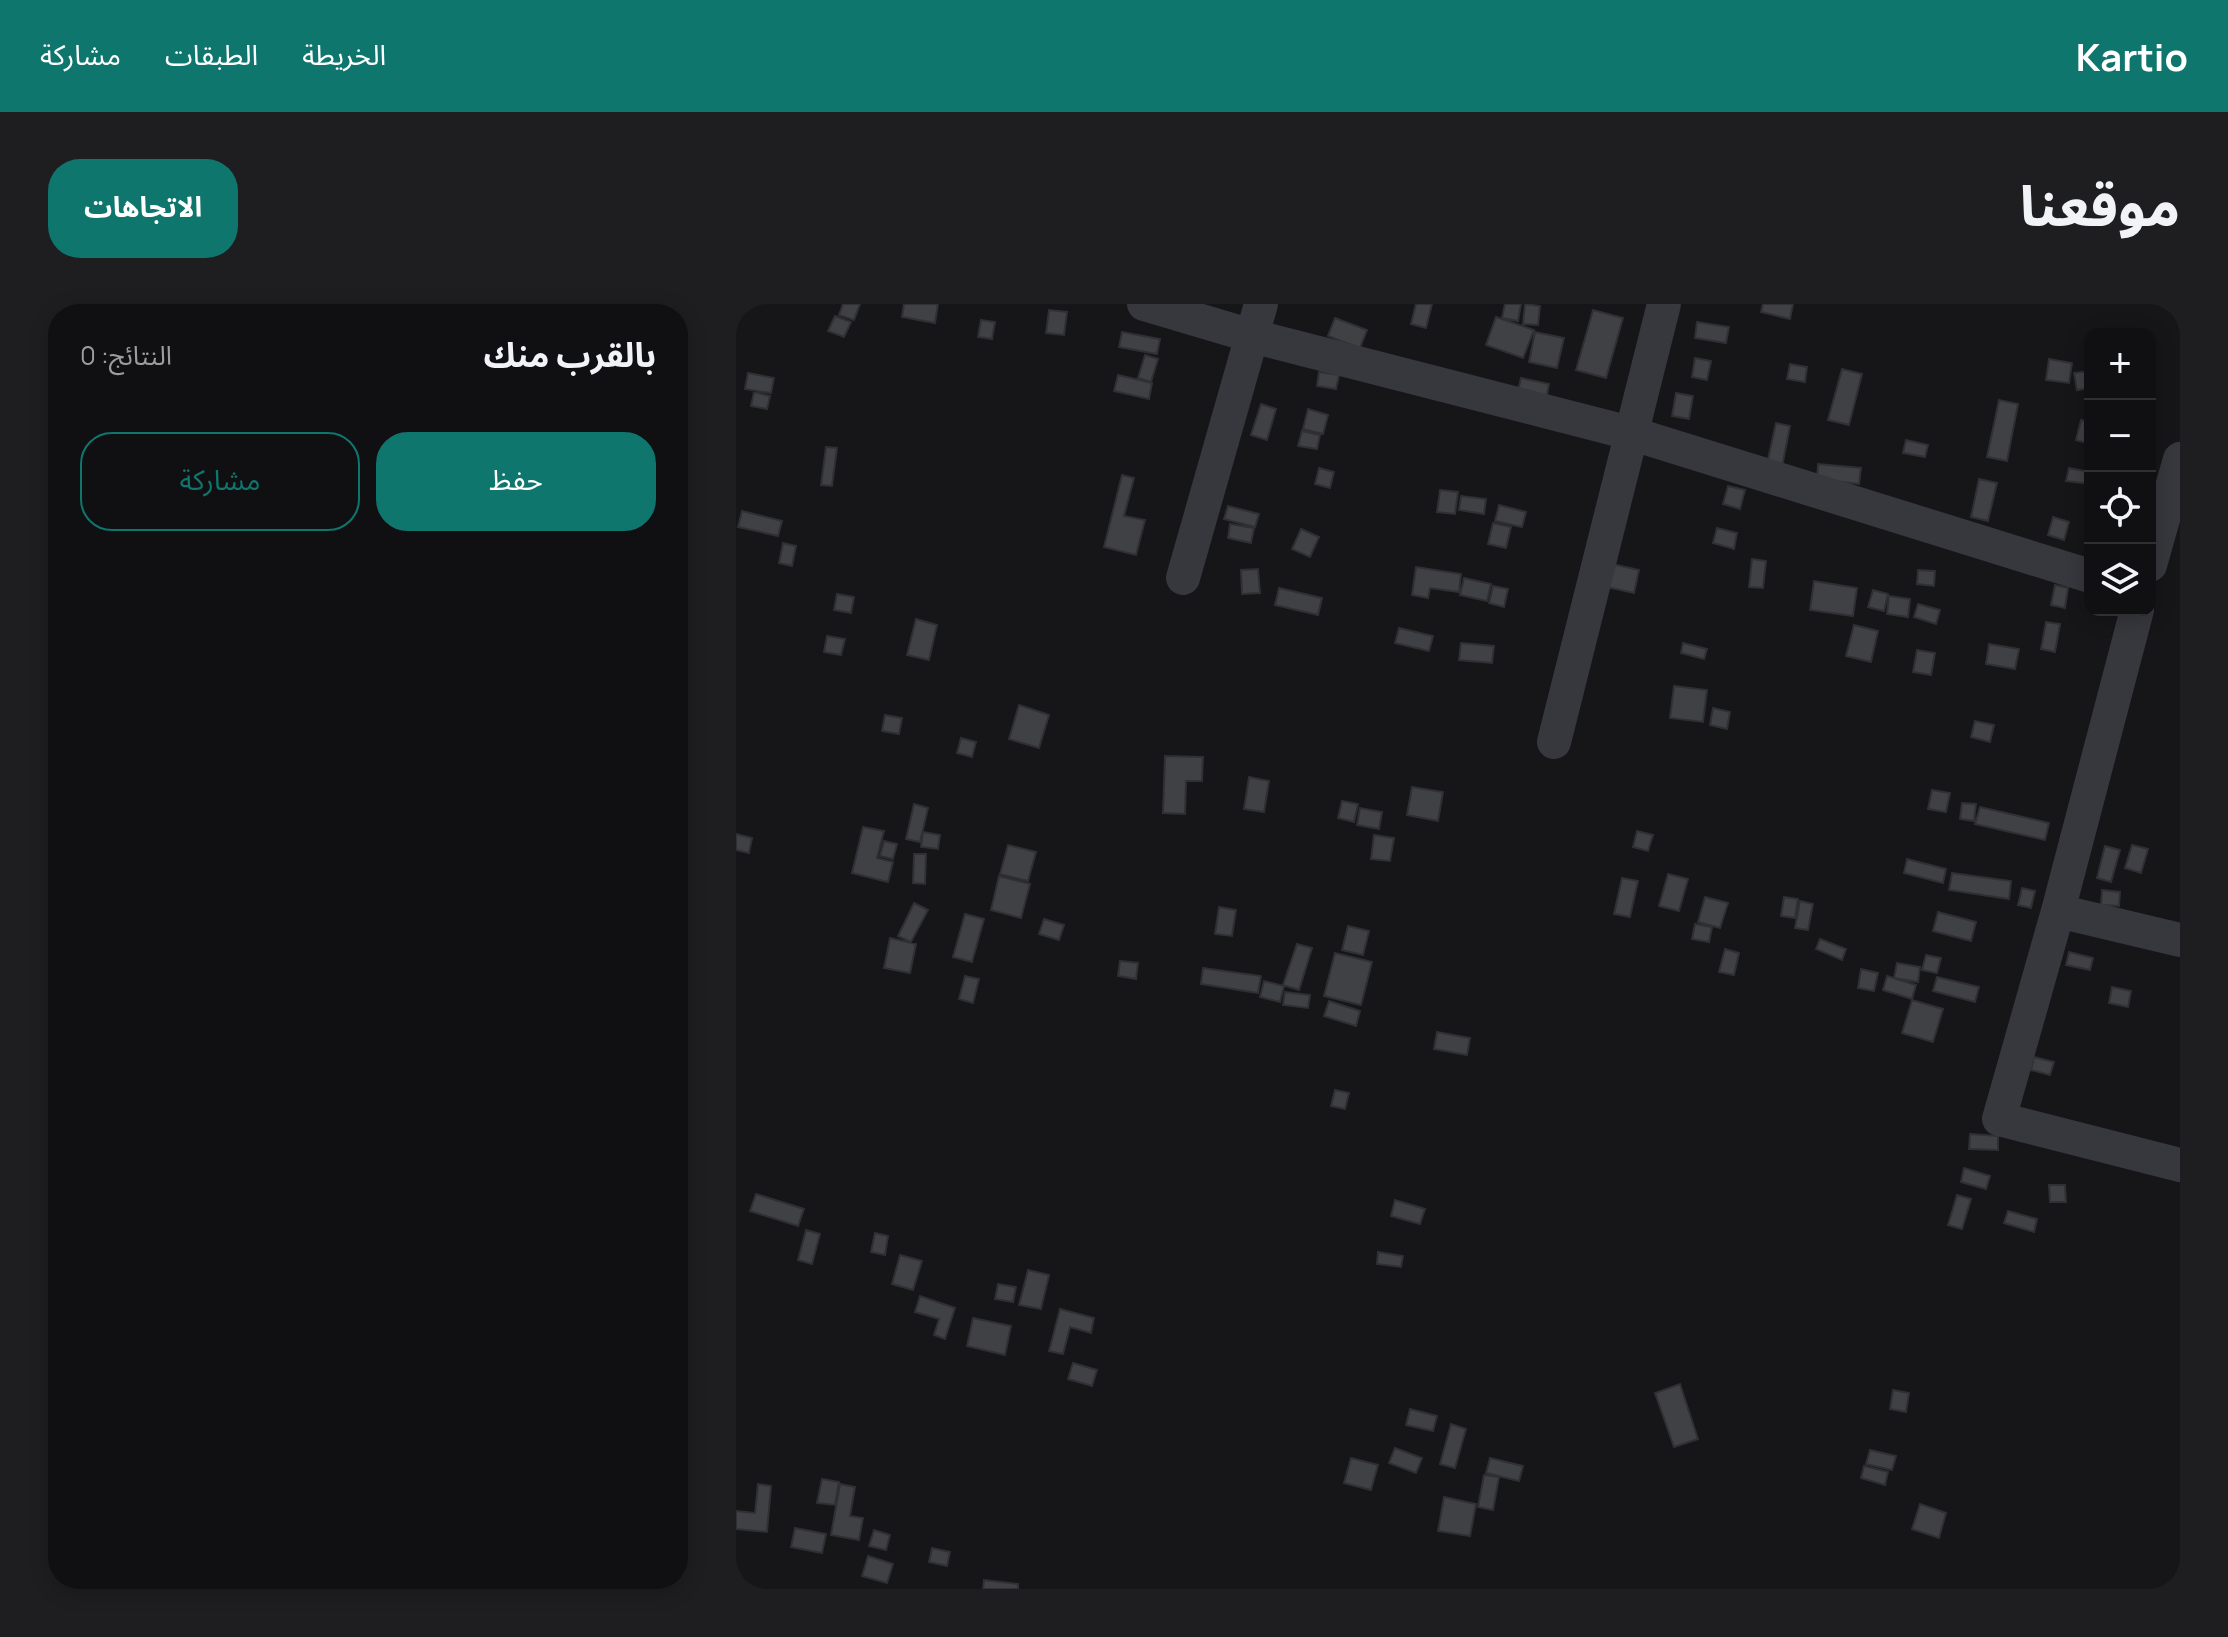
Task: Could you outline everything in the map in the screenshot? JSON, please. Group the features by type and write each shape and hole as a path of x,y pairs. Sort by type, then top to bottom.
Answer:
{"street":[{"path":"1144,304 1256,320 2084,574"},
{"path":"1554,742 1664,304"},
{"path":"1183,578 1256,320"},
{"path":"2156,544 2180,459"},
{"path":"2135,616 2058,911 1999,1119 2180,1165"},
{"path":"2058,911 2180,940"}],"building":[{"path":"843,304 860,304 854,320 839,315"},
{"path":"904,304 938,304 935,323 902,317"},
{"path":"1416,304 1432,304 1426,328 1411,324"},
{"path":"1505,304 1521,304 1518,321 1502,318"},
{"path":"1525,304 1540,306 1538,325 1523,324"},
{"path":"1763,304 1793,304 1790,319 1761,312"},
{"path":"1049,310 1067,312 1064,335 1046,333"},
{"path":"1593,310 1623,318 1606,378 1576,370"},
{"path":"835,316 851,322 844,337 828,331"},
{"path":"1496,317 1534,330 1523,358 1486,345"},
{"path":"1335,318 1367,330 1360,348 1328,336"},
{"path":"981,320 995,322 992,339 978,337"},
{"path":"1697,322 1729,327 1726,343 1695,338"},
{"path":"1122,332 1160,339 1157,354 1119,347"},
{"path":"1535,332 1564,338 1557,368 1529,362"},
{"path":"1145,355 1158,359 1151,382 1138,378"},
{"path":"1695,358 1711,361 1707,380 1692,377"},
{"path":"2049,359 2072,363 2069,383 2046,380"},
{"path":"1790,364 1807,367 1805,382 1787,379"},
{"path":"1842,369 1862,374 1849,425 1828,420"},
{"path":"1319,372 1339,375 1336,389 1317,386"},
{"path":"2084,372 2084,389 2077,390 2074,373"},
{"path":"748,373 774,378 771,393 745,389"},
{"path":"1118,375 1152,383 1149,399 1114,391"},
{"path":"1521,378 1549,384 1546,400 1517,395"},
{"path":"754,392 770,396 767,409 751,406"},
{"path":"1676,393 1693,396 1689,419 1672,416"},
{"path":"1999,400 2018,404 2007,461 1987,457"},
{"path":"1261,404 1276,409 1267,440 1251,435"},
{"path":"1308,409 1328,415 1323,434 1303,429"},
{"path":"2081,420 2084,421 2084,442 2076,440"},
{"path":"1776,423 1790,426 1782,467 1767,464"},
{"path":"1302,431 1320,435 1317,449 1298,446"},
{"path":"1906,440 1928,445 1925,457 1903,453"},
{"path":"826,447 837,448 832,486 821,485"},
{"path":"1818,464 1861,468 1859,484 1817,479"},
{"path":"1319,468 1334,472 1330,488 1315,484"},
{"path":"2069,468 2084,471 2084,483 2066,481"},
{"path":"1122,475 1134,478 1124,516 1145,520 1136,555 1104,547"},
{"path":"1979,479 1997,483 1988,521 1971,517"},
{"path":"1728,486 1745,490 1740,509 1723,504"},
{"path":"1440,490 1458,492 1455,514 1437,512"},
{"path":"1461,496 1486,499 1484,514 1459,510"},
{"path":"1499,505 1526,512 1522,527 1495,521"},
{"path":"1228,506 1259,514 1255,527 1224,519"},
{"path":"742,511 782,521 778,536 738,527"},
{"path":"2053,517 2069,522 2064,540 2048,535"},
{"path":"1493,523 1511,527 1506,548 1488,544"},
{"path":"1230,524 1254,528 1251,543 1228,538"},
{"path":"1717,528 1737,533 1734,549 1713,543"},
{"path":"1301,529 1319,537 1310,557 1292,549"},
{"path":"783,543 796,546 792,566 779,563"},
{"path":"1752,559 1766,561 1763,588 1749,587"},
{"path":"1612,564 1639,570 1634,593 1607,587"},
{"path":"1416,567 1461,574 1459,592 1430,588 1428,598 1412,595"},
{"path":"1258,569 1260,593 1242,594 1241,570"},
{"path":"1918,570 1935,571 1934,586 1917,584"},
{"path":"1464,578 1491,584 1487,601 1460,595"},
{"path":"1814,581 1857,588 1853,616 1810,610"},
{"path":"2055,585 2068,588 2065,608 2051,605"},
{"path":"1493,586 1508,589 1504,607 1489,603"},
{"path":"1279,588 1322,598 1318,615 1275,605"},
{"path":"1873,590 1888,594 1884,611 1868,607"},
{"path":"837,594 854,597 851,613 834,610"},
{"path":"1889,596 1910,599 1908,617 1887,614"},
{"path":"1918,604 1940,610 1936,624 1914,617"},
{"path":"916,619 937,625 929,660 907,655"},
{"path":"2046,622 2060,624 2055,652 2041,649"},
{"path":"1854,625 1878,631 1871,662 1846,656"},
{"path":"1399,628 1433,636 1429,651 1395,643"},
{"path":"827,636 845,639 841,655 824,652"},
{"path":"1461,643 1494,646 1492,663 1459,660"},
{"path":"1683,643 1707,649 1704,659 1681,653"},
{"path":"1989,644 2019,649 2015,669 1986,664"},
{"path":"1917,650 1935,653 1931,675 1913,672"},
{"path":"1674,686 1707,690 1703,722 1670,718"},
{"path":"1019,705 1049,715 1039,748 1009,739"},
{"path":"1713,708 1730,712 1727,729 1710,725"},
{"path":"885,715 902,718 899,734 882,731"},
{"path":"1975,721 1994,725 1990,742 1971,737"},
{"path":"961,738 976,742 972,757 957,753"},
{"path":"1165,756 1203,757 1202,781 1186,781 1185,814 1163,813"},
{"path":"1249,777 1269,781 1264,812 1244,809"},
{"path":"1412,787 1443,792 1438,821 1407,815"},
{"path":"1932,790 1950,793 1946,812 1928,809"},
{"path":"1342,801 1358,804 1354,822 1338,818"},
{"path":"1962,803 1976,804 1974,821 1960,819"},
{"path":"914,804 928,808 920,842 906,839"},
{"path":"1980,807 2049,823 2045,840 1975,824"},
{"path":"1360,808 1382,812 1379,829 1357,825"},
{"path":"863,827 884,831 877,858 893,862 888,882 852,873"},
{"path":"1637,831 1653,835 1648,851 1633,847"},
{"path":"923,832 940,835 938,849 921,847"},
{"path":"736,834 752,838 749,853 736,850"},
{"path":"1374,835 1394,838 1390,861 1371,859"},
{"path":"884,841 897,844 893,859 880,856"},
{"path":"1008,845 1036,852 1028,881 1000,874"},
{"path":"2132,845 2148,849 2141,873 2125,868"},
{"path":"2105,846 2120,850 2111,882 2097,878"},
{"path":"914,854 926,854 925,884 913,883"},
{"path":"1907,859 1946,869 1943,883 1904,873"},
{"path":"1952,873 2011,881 2009,899 1949,890"},
{"path":"1668,874 1688,879 1679,911 1659,906"},
{"path":"999,876 1030,884 1021,918 991,910"},
{"path":"1622,878 1638,881 1630,917 1614,914"},
{"path":"2022,888 2035,891 2031,908 2018,905"},
{"path":"2102,890 2120,892 2119,906 2101,905"},
{"path":"1705,897 1728,903 1720,928 1698,922"},
{"path":"1784,897 1798,899 1795,918 1781,916"},
{"path":"1800,901 1813,904 1808,930 1795,928"},
{"path":"914,903 928,910 911,942 898,936"},
{"path":"1219,907 1236,910 1232,936 1215,934"},
{"path":"1938,912 1976,922 1971,941 1933,931"},
{"path":"965,914 984,919 972,962 953,957"},
{"path":"1044,919 1064,925 1059,940 1039,934"},
{"path":"1695,924 1712,927 1709,942 1692,939"},
{"path":"1348,926 1369,931 1363,955 1342,950"},
{"path":"890,938 916,944 910,973 884,968"},
{"path":"1820,939 1846,949 1842,960 1816,949"},
{"path":"1297,944 1312,948 1299,990 1283,985"},
{"path":"1725,949 1739,953 1734,975 1719,972"},
{"path":"2069,952 2093,958 2090,970 2066,965"},
{"path":"1335,953 1372,962 1361,1005 1324,996"},
{"path":"1926,955 1941,958 1937,973 1922,970"},
{"path":"1120,961 1138,963 1136,979 1118,976"},
{"path":"1897,963 1920,967 1918,982 1894,978"},
{"path":"1203,968 1261,976 1258,993 1201,984"},
{"path":"1861,969 1878,973 1874,991 1858,988"},
{"path":"965,976 979,979 973,1003 959,999"},
{"path":"1887,976 1916,985 1912,999 1883,990"},
{"path":"1937,977 1979,987 1975,1002 1933,991"},
{"path":"1264,981 1284,986 1280,1002 1260,997"},
{"path":"2112,987 2131,991 2128,1007 2109,1003"},
{"path":"1285,992 1310,995 1308,1008 1283,1005"},
{"path":"1912,1000 1943,1009 1933,1042 1902,1033"},
{"path":"1329,1001 1360,1011 1356,1026 1324,1016"},
{"path":"1437,1032 1470,1038 1467,1055 1434,1049"},
{"path":"2034,1057 2054,1062 2050,1075 2031,1070"},
{"path":"1335,1090 1349,1093 1345,1109 1331,1106"},
{"path":"1970,1134 1998,1136 1998,1150 1969,1149"},
{"path":"1964,1168 1990,1176 1986,1189 1961,1182"},
{"path":"2049,1185 2065,1185 2066,1202 2050,1202"},
{"path":"756,1194 804,1209 798,1226 750,1211"},
{"path":"1957,1195 1971,1199 1962,1229 1948,1225"},
{"path":"1395,1200 1425,1209 1420,1224 1391,1216"},
{"path":"2008,1211 2037,1219 2034,1232 2004,1223"},
{"path":"806,1230 820,1234 812,1264 798,1260"},
{"path":"875,1233 888,1236 885,1255 871,1252"},
{"path":"1378,1252 1403,1256 1401,1267 1377,1264"},
{"path":"900,1255 922,1261 913,1290 892,1284"},
{"path":"1028,1270 1049,1275 1041,1309 1019,1305"},
{"path":"998,1284 1016,1287 1013,1302 995,1299"},
{"path":"920,1296 955,1308 945,1339 934,1335 939,1319 915,1312"},
{"path":"1060,1309 1094,1318 1091,1333 1070,1327 1063,1354 1049,1351"},
{"path":"973,1318 1011,1326 1005,1355 967,1346"},
{"path":"1073,1363 1097,1370 1092,1386 1068,1379"},
{"path":"1680,1384 1698,1439 1674,1447 1655,1393"},
{"path":"1893,1390 1909,1393 1906,1412 1890,1409"},
{"path":"1410,1409 1437,1416 1433,1431 1406,1425"},
{"path":"1451,1424 1466,1429 1455,1468 1440,1464"},
{"path":"1395,1448 1422,1458 1416,1473 1389,1463"},
{"path":"1870,1450 1896,1456 1892,1470 1866,1464"},
{"path":"1351,1458 1378,1465 1371,1490 1344,1483"},
{"path":"1490,1458 1523,1466 1519,1481 1486,1473"},
{"path":"1864,1466 1888,1472 1885,1485 1861,1478"},
{"path":"1484,1475 1499,1477 1493,1510 1478,1507"},
{"path":"822,1479 839,1482 835,1505 817,1503"},
{"path":"758,1484 771,1486 767,1532 736,1529 736,1511 755,1513"},
{"path":"840,1484 855,1487 850,1516 863,1518 859,1540 831,1535"},
{"path":"1444,1497 1476,1504 1470,1536 1438,1531"},
{"path":"1920,1504 1946,1513 1939,1538 1912,1529"},
{"path":"795,1528 826,1534 822,1553 791,1547"},
{"path":"874,1530 890,1535 886,1550 869,1546"},
{"path":"932,1548 950,1552 947,1566 929,1562"},
{"path":"868,1556 893,1564 887,1583 862,1576"},
{"path":"984,1580 1018,1584 1018,1589 983,1589"}]}
